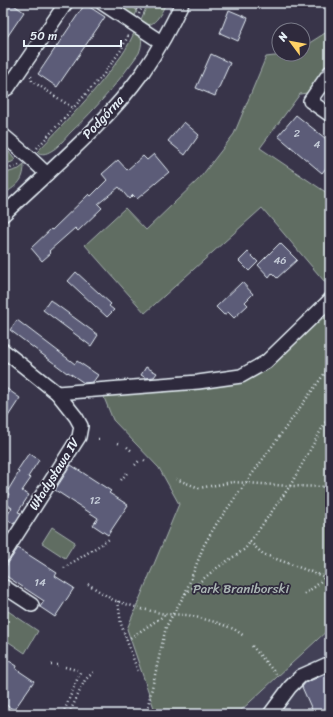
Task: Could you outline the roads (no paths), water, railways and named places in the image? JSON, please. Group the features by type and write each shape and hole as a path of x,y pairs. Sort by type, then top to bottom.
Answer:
{"street":[{"path":"3,92 8,88 66,3"},
{"path":"102,3 161,42"},
{"name":"Podgórna","path":"3,215 95,127 122,98 143,71 182,3"},
{"path":"330,72 310,101 330,115"},
{"path":"3,135 47,174"},
{"path":"57,393 198,382 241,376 266,362 330,300"},
{"name":"Władysława IV","path":"3,350 57,393 76,417 81,426 79,436 3,556"},
{"path":"3,586 32,605"},
{"path":"270,714 290,687 301,676 330,663"}],"park label":[{"name":"Park Braniborski","path":"241,588"}]}
